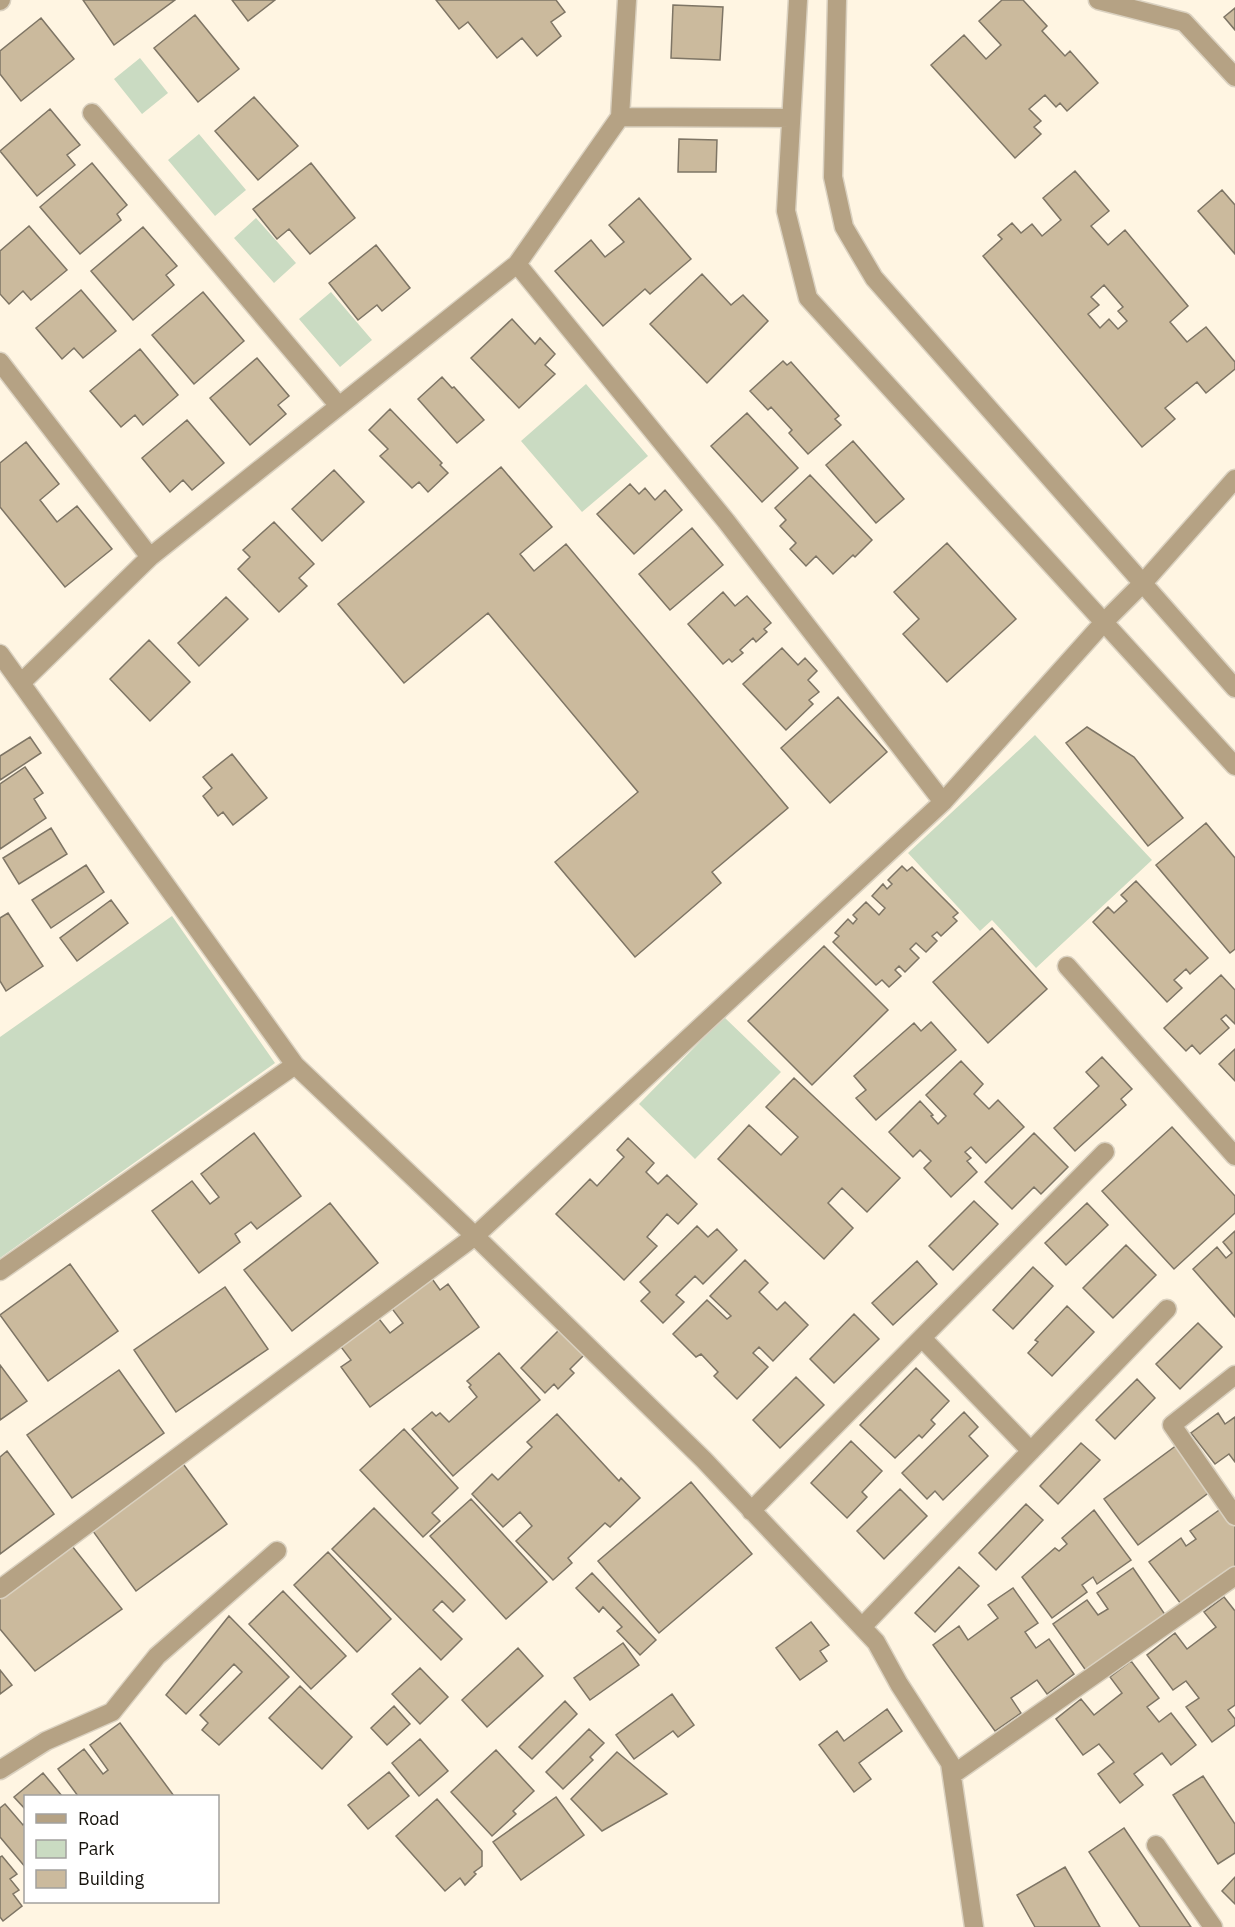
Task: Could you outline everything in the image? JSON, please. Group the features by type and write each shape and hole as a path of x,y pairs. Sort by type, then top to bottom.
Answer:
{"street":[{"path":"21,684 150,557 518,264 620,117 627,0"},
{"path":"798,0 786,211 808,298 1235,765"},
{"path":"837,0 833,177 844,227 874,278 1235,688"},
{"path":"1098,0 1184,22 1235,77"},
{"path":"92,113 339,406"},
{"path":"620,117 791,118"},
{"path":"518,264 726,521 944,802"},
{"path":"0,362 150,557"},
{"path":"0,1589 476,1236 944,802 1235,479"},
{"path":"0,654 295,1065 476,1236 704,1460 876,1642 899,1684 950,1763 974,1927"},
{"path":"1066,966 1235,1156"},
{"path":"0,1270 295,1065"},
{"path":"751,1511 1106,1152"},
{"path":"862,1627 1167,1309"},
{"path":"922,1338 1030,1451"},
{"path":"1235,1376 1172,1425 1235,1516"},
{"path":"0,1770 46,1741 112,1712 157,1656 277,1551"},
{"path":"952,1775 1235,1576"},
{"path":"1156,1845 1213,1927"}],"green space":[{"path":"140,58 168,93 142,114 114,79"},
{"path":"199,134 246,190 215,216 168,160"},
{"path":"256,218 296,263 274,283 234,238"},
{"path":"331,292 372,340 340,367 299,319"},
{"path":"586,384 648,456 582,512 521,441"},
{"path":"1035,735 1152,860 1036,968 992,920 980,931 908,853"},
{"path":"172,916 275,1063 0,1258 0,1037"},
{"path":"724,1017 781,1072 695,1159 639,1104"}],"building":[{"path":"83,0 175,0 114,45"},
{"path":"232,0 275,0 248,21"},
{"path":"436,0 556,0 565,12 551,22 561,36 537,56 522,38 497,58 468,22 459,29"},
{"path":"1002,0 1023,0 1047,26 1042,31 1065,56 1070,51 1098,83 1067,111 1060,103 1056,107 1045,95 1029,109 1041,121 1034,127 1041,134 1015,158 931,65 964,35 986,59 1001,45 979,21"},
{"path":"673,5 723,7 720,60 671,58"},
{"path":"1235,8 1235,30 1224,17"},
{"path":"195,15 239,69 198,102 154,48"},
{"path":"41,18 74,59 21,101 0,74 0,51"},
{"path":"254,97 298,146 258,180 215,131"},
{"path":"50,109 80,145 67,155 75,165 37,196 0,151"},
{"path":"679,139 717,140 716,172 678,172"},
{"path":"92,163 127,205 117,214 121,220 80,254 40,207"},
{"path":"311,163 355,218 310,254 289,229 277,239 253,209"},
{"path":"1075,171 1109,211 1091,226 1108,245 1125,230 1188,306 1170,322 1187,342 1206,327 1235,362 1235,369 1206,393 1197,382 1165,408 1175,419 1142,447 983,256 1002,239 998,235 1012,223 1021,233 1032,224 1042,236 1061,220 1043,198","holes":["1104,285 1123,307 1118,311 1127,321 1118,329 1109,319 1100,328 1088,314 1099,305 1091,297"]},
{"path":"1222,190 1235,205 1235,254 1198,211"},
{"path":"639,198 691,259 650,294 645,289 603,326 555,271 591,240 605,257 624,242 609,225"},
{"path":"29,226 67,270 31,300 23,291 9,304 0,294 0,251"},
{"path":"143,227 177,266 166,275 174,285 133,320 91,271"},
{"path":"376,245 410,288 382,311 377,305 358,320 329,283"},
{"path":"702,274 731,305 743,295 768,321 707,383 650,324"},
{"path":"81,290 116,331 83,358 74,348 62,359 36,328"},
{"path":"203,292 244,341 194,384 152,335"},
{"path":"512,319 535,344 540,338 555,354 545,365 555,374 519,408 471,358"},
{"path":"140,349 178,395 143,425 135,415 121,427 90,391"},
{"path":"257,358 289,396 278,405 286,414 250,445 210,398"},
{"path":"783,361 787,365 791,362 839,416 835,419 841,425 808,454 789,433 792,430 771,407 768,410 750,391"},
{"path":"442,377 484,420 457,443 418,399"},
{"path":"390,409 442,463 440,465 448,473 428,492 419,482 412,488 380,456 388,449 369,430"},
{"path":"747,413 798,468 762,502 711,446"},
{"path":"187,420 224,463 192,490 183,480 170,492 142,458"},
{"path":"853,441 904,499 876,523 826,465"},
{"path":"26,442 59,484 40,500 57,522 77,506 112,549 65,587 0,507 0,463"},
{"path":"501,467 552,527 520,554 534,571 566,544 788,808 712,872 721,883 635,957 555,862 638,792 488,613 404,683 338,604"},
{"path":"334,470 364,502 322,541 292,509"},
{"path":"810,475 872,540 833,574 816,556 806,566 790,549 796,543 780,526 786,520 775,508"},
{"path":"630,484 639,494 645,488 655,500 665,490 682,510 634,554 597,514"},
{"path":"274,522 314,564 299,578 307,586 279,612 238,569 250,557 243,550"},
{"path":"692,528 723,565 670,610 639,574"},
{"path":"947,543 1016,619 947,682 903,634 919,619 894,592"},
{"path":"723,592 735,606 747,596 771,623 764,629 767,632 756,642 753,638 740,650 743,653 732,662 729,659 723,664 688,624"},
{"path":"226,597 248,619 199,666 178,643"},
{"path":"149,640 190,682 150,721 110,679"},
{"path":"782,648 798,665 805,658 817,671 808,680 819,692 809,700 813,704 786,730 743,684"},
{"path":"838,697 887,752 830,803 781,748"},
{"path":"1087,727 1134,757 1183,818 1148,846 1066,743"},
{"path":"30,737 41,753 0,780 0,756"},
{"path":"232,754 267,798 233,825 223,812 218,816 203,796 212,788 203,777"},
{"path":"25,767 43,793 34,799 46,818 0,849 0,784"},
{"path":"1206,823 1235,858 1235,949 1230,953 1156,865"},
{"path":"51,828 67,854 19,884 3,858"},
{"path":"86,865 104,892 51,928 32,900"},
{"path":"902,866 907,871 912,867 958,913 953,917 957,921 941,936 937,932 932,936 937,941 926,952 916,943 910,949 919,958 905,972 899,966 895,970 901,976 889,987 882,980 876,985 833,942 839,936 835,933 848,919 853,924 857,919 853,915 866,902 879,915 885,908 872,896 883,884 887,889 892,884 888,880"},
{"path":"1136,881 1208,958 1190,974 1186,969 1174,980 1182,988 1167,1002 1093,922 1108,907 1114,913 1127,901 1121,895"},
{"path":"111,900 128,923 77,961 60,938"},
{"path":"8,913 43,966 6,991 0,981 0,918"},
{"path":"992,928 1047,989 988,1043 933,982"},
{"path":"824,946 888,1010 812,1085 748,1021"},
{"path":"1221,975 1235,990 1235,1024 1226,1015 1221,1019 1229,1028 1200,1054 1192,1045 1186,1051 1164,1028"},
{"path":"931,1022 956,1050 876,1120 856,1098 866,1090 854,1076 914,1023 921,1031"},
{"path":"1235,1049 1235,1081 1219,1064"},
{"path":"1102,1057 1132,1089 1121,1099 1126,1105 1075,1151 1054,1128 1099,1086 1086,1072"},
{"path":"961,1061 983,1084 974,1094 989,1109 998,1100 1024,1127 986,1163 971,1147 965,1152 971,1158 967,1161 977,1172 951,1197 924,1168 931,1161 920,1150 913,1157 889,1132 920,1101 938,1124 946,1116 926,1095"},
{"path":"794,1078 900,1178 867,1212 842,1188 828,1203 853,1228 824,1259 718,1159 749,1125 781,1155 798,1137 766,1107"},
{"path":"1172,1127 1235,1196 1235,1213 1174,1269 1102,1191"},
{"path":"254,1133 301,1196 257,1229 251,1222 235,1234 240,1242 199,1273 152,1211 192,1181 210,1204 219,1197 201,1174"},
{"path":"1034,1133 1068,1167 1041,1194 1034,1187 1012,1209 985,1182"},
{"path":"628,1138 654,1163 646,1172 658,1184 667,1175 697,1204 678,1224 667,1214 647,1237 657,1246 624,1280 556,1214 590,1179 597,1186 624,1157 617,1150"},
{"path":"974,1201 998,1224 953,1270 929,1246"},
{"path":"330,1203 378,1263 292,1331 244,1270"},
{"path":"1087,1203 1108,1225 1066,1265 1045,1243"},
{"path":"697,1226 708,1237 717,1229 737,1250 703,1284 695,1276 676,1295 684,1302 663,1323 641,1301 650,1292 640,1282"},
{"path":"1235,1231 1235,1317 1193,1269 1217,1247 1226,1258 1232,1253 1223,1242"},
{"path":"1126,1245 1156,1275 1113,1318 1083,1288"},
{"path":"745,1260 768,1283 759,1292 777,1310 785,1302 808,1325 773,1361 759,1347 753,1353 768,1367 737,1399 714,1376 718,1372 701,1354 696,1357 673,1334 707,1300 727,1319 731,1316 710,1296"},
{"path":"917,1261 937,1284 893,1325 872,1303"},
{"path":"70,1264 118,1331 48,1381 0,1315"},
{"path":"1033,1267 1053,1286 1013,1329 993,1310"},
{"path":"430,1276 440,1290 448,1284 479,1327 370,1407 341,1367 351,1360 338,1343 376,1315 390,1333 403,1323 390,1306"},
{"path":"225,1287 268,1349 176,1412 134,1350"},
{"path":"1067,1306 1094,1332 1052,1376 1028,1353 1038,1342 1035,1340"},
{"path":"854,1314 879,1339 834,1383 810,1359"},
{"path":"1198,1323 1222,1347 1180,1389 1156,1364"},
{"path":"560,1329 585,1354 570,1369 574,1373 558,1389 554,1384 545,1393 521,1368"},
{"path":"499,1353 540,1400 453,1476 412,1429 432,1412 436,1416 440,1413 449,1422 477,1397 467,1381"},
{"path":"0,1365 27,1401 0,1420"},
{"path":"916,1368 949,1401 931,1420 935,1424 922,1438 919,1435 895,1458 860,1425"},
{"path":"119,1370 164,1433 72,1498 27,1435"},
{"path":"796,1377 824,1405 780,1448 753,1420"},
{"path":"1137,1379 1155,1398 1115,1439 1096,1420"},
{"path":"964,1412 978,1427 969,1436 988,1456 943,1500 935,1491 927,1499 902,1473"},
{"path":"1218,1413 1225,1424 1235,1417 1235,1462 1229,1454 1215,1464 1191,1433"},
{"path":"557,1414 619,1481 621,1478 640,1498 610,1527 605,1523 568,1558 572,1563 553,1580 516,1541 532,1526 520,1512 503,1527 472,1494 492,1474 498,1480 532,1447 527,1442"},
{"path":"404,1429 458,1488 432,1513 440,1521 423,1537 360,1470"},
{"path":"851,1441 882,1471 862,1492 867,1497 847,1518 811,1483"},
{"path":"1081,1443 1100,1460 1058,1504 1040,1486"},
{"path":"1177,1445 1211,1491 1138,1545 1104,1499"},
{"path":"7,1451 54,1514 0,1554 0,1457"},
{"path":"181,1461 227,1524 136,1591 90,1527"},
{"path":"691,1482 752,1554 659,1633 598,1561"},
{"path":"900,1489 927,1516 884,1559 857,1531"},
{"path":"471,1499 547,1582 506,1619 430,1536"},
{"path":"1026,1504 1043,1520 996,1570 979,1553"},
{"path":"374,1508 465,1600 453,1612 442,1601 433,1610 462,1639 441,1660 332,1549"},
{"path":"1222,1508 1235,1526 1235,1570 1184,1608 1149,1562 1181,1538 1186,1546 1196,1539 1190,1531"},
{"path":"1094,1510 1131,1560 1097,1584 1093,1577 1082,1585 1087,1592 1052,1618 1022,1577 1055,1548 1059,1551 1067,1544 1062,1538"},
{"path":"72,1546 122,1609 35,1671 0,1629 0,1598"},
{"path":"328,1552 391,1619 357,1652 294,1585"},
{"path":"959,1567 979,1586 935,1632 915,1613"},
{"path":"1133,1568 1166,1616 1087,1672 1053,1624 1087,1600 1098,1615 1108,1609 1097,1593"},
{"path":"592,1573 656,1640 640,1655 617,1631 622,1627 603,1607 599,1612 576,1588"},
{"path":"1013,1588 1038,1623 1025,1632 1036,1648 1049,1639 1074,1674 1047,1694 1037,1680 1011,1698 1021,1713 995,1731 933,1645 959,1626 968,1640 998,1618 988,1605"},
{"path":"283,1591 346,1656 311,1689 249,1624"},
{"path":"1224,1597 1235,1611 1235,1705 1228,1710 1235,1719 1235,1725 1212,1742 1186,1707 1199,1698 1186,1681 1173,1690 1147,1655 1175,1633 1187,1649 1216,1627 1204,1612"},
{"path":"229,1616 289,1677 219,1745 202,1730 208,1723 200,1715 242,1672 234,1664 186,1714 166,1695"},
{"path":"811,1622 829,1645 820,1651 827,1661 800,1680 776,1648"},
{"path":"623,1643 639,1665 590,1700 574,1678"},
{"path":"518,1648 543,1676 487,1727 462,1700"},
{"path":"1131,1661 1159,1698 1147,1707 1159,1722 1171,1713 1196,1745 1171,1765 1162,1753 1134,1774 1143,1785 1120,1803 1098,1774 1114,1762 1099,1744 1083,1755 1056,1719 1081,1699 1094,1715 1122,1693 1110,1677"},
{"path":"420,1668 448,1697 420,1724 392,1694"},
{"path":"0,1670 12,1685 0,1694"},
{"path":"300,1686 352,1737 322,1769 269,1718"},
{"path":"672,1694 694,1725 678,1737 673,1731 634,1759 616,1735"},
{"path":"565,1701 577,1714 532,1759 519,1747"},
{"path":"394,1706 410,1724 387,1745 371,1728"},
{"path":"887,1709 902,1731 859,1763 871,1779 854,1792 819,1745 837,1731 844,1741"},
{"path":"120,1723 173,1795 77,1795 58,1769 84,1749 103,1774 108,1770 90,1745"},
{"path":"589,1729 604,1743 590,1757 593,1760 563,1789 546,1772"},
{"path":"420,1739 448,1771 419,1796 392,1763"},
{"path":"496,1750 534,1791 513,1811 516,1814 492,1836 451,1792"},
{"path":"617,1752 667,1794 602,1831 571,1799"},
{"path":"389,1772 409,1796 368,1829 348,1805"},
{"path":"43,1773 61,1795 24,1795 24,1808 14,1797"},
{"path":"1203,1776 1235,1824 1235,1853 1218,1864 1173,1795"},
{"path":"556,1797 584,1835 521,1880 493,1842"},
{"path":"437,1799 482,1851 482,1866 474,1872 476,1874 465,1885 460,1878 445,1891 396,1836"},
{"path":"5,1804 24,1824 24,1866 0,1837 0,1808"},
{"path":"1124,1828 1191,1927 1140,1927 1089,1852"},
{"path":"2,1856 17,1874 10,1879 19,1890 13,1894 22,1906 3,1921 0,1917 0,1857"},
{"path":"1065,1867 1100,1927 1035,1927 1017,1895"},
{"path":"1235,1877 1235,1904 1222,1891"}]}
